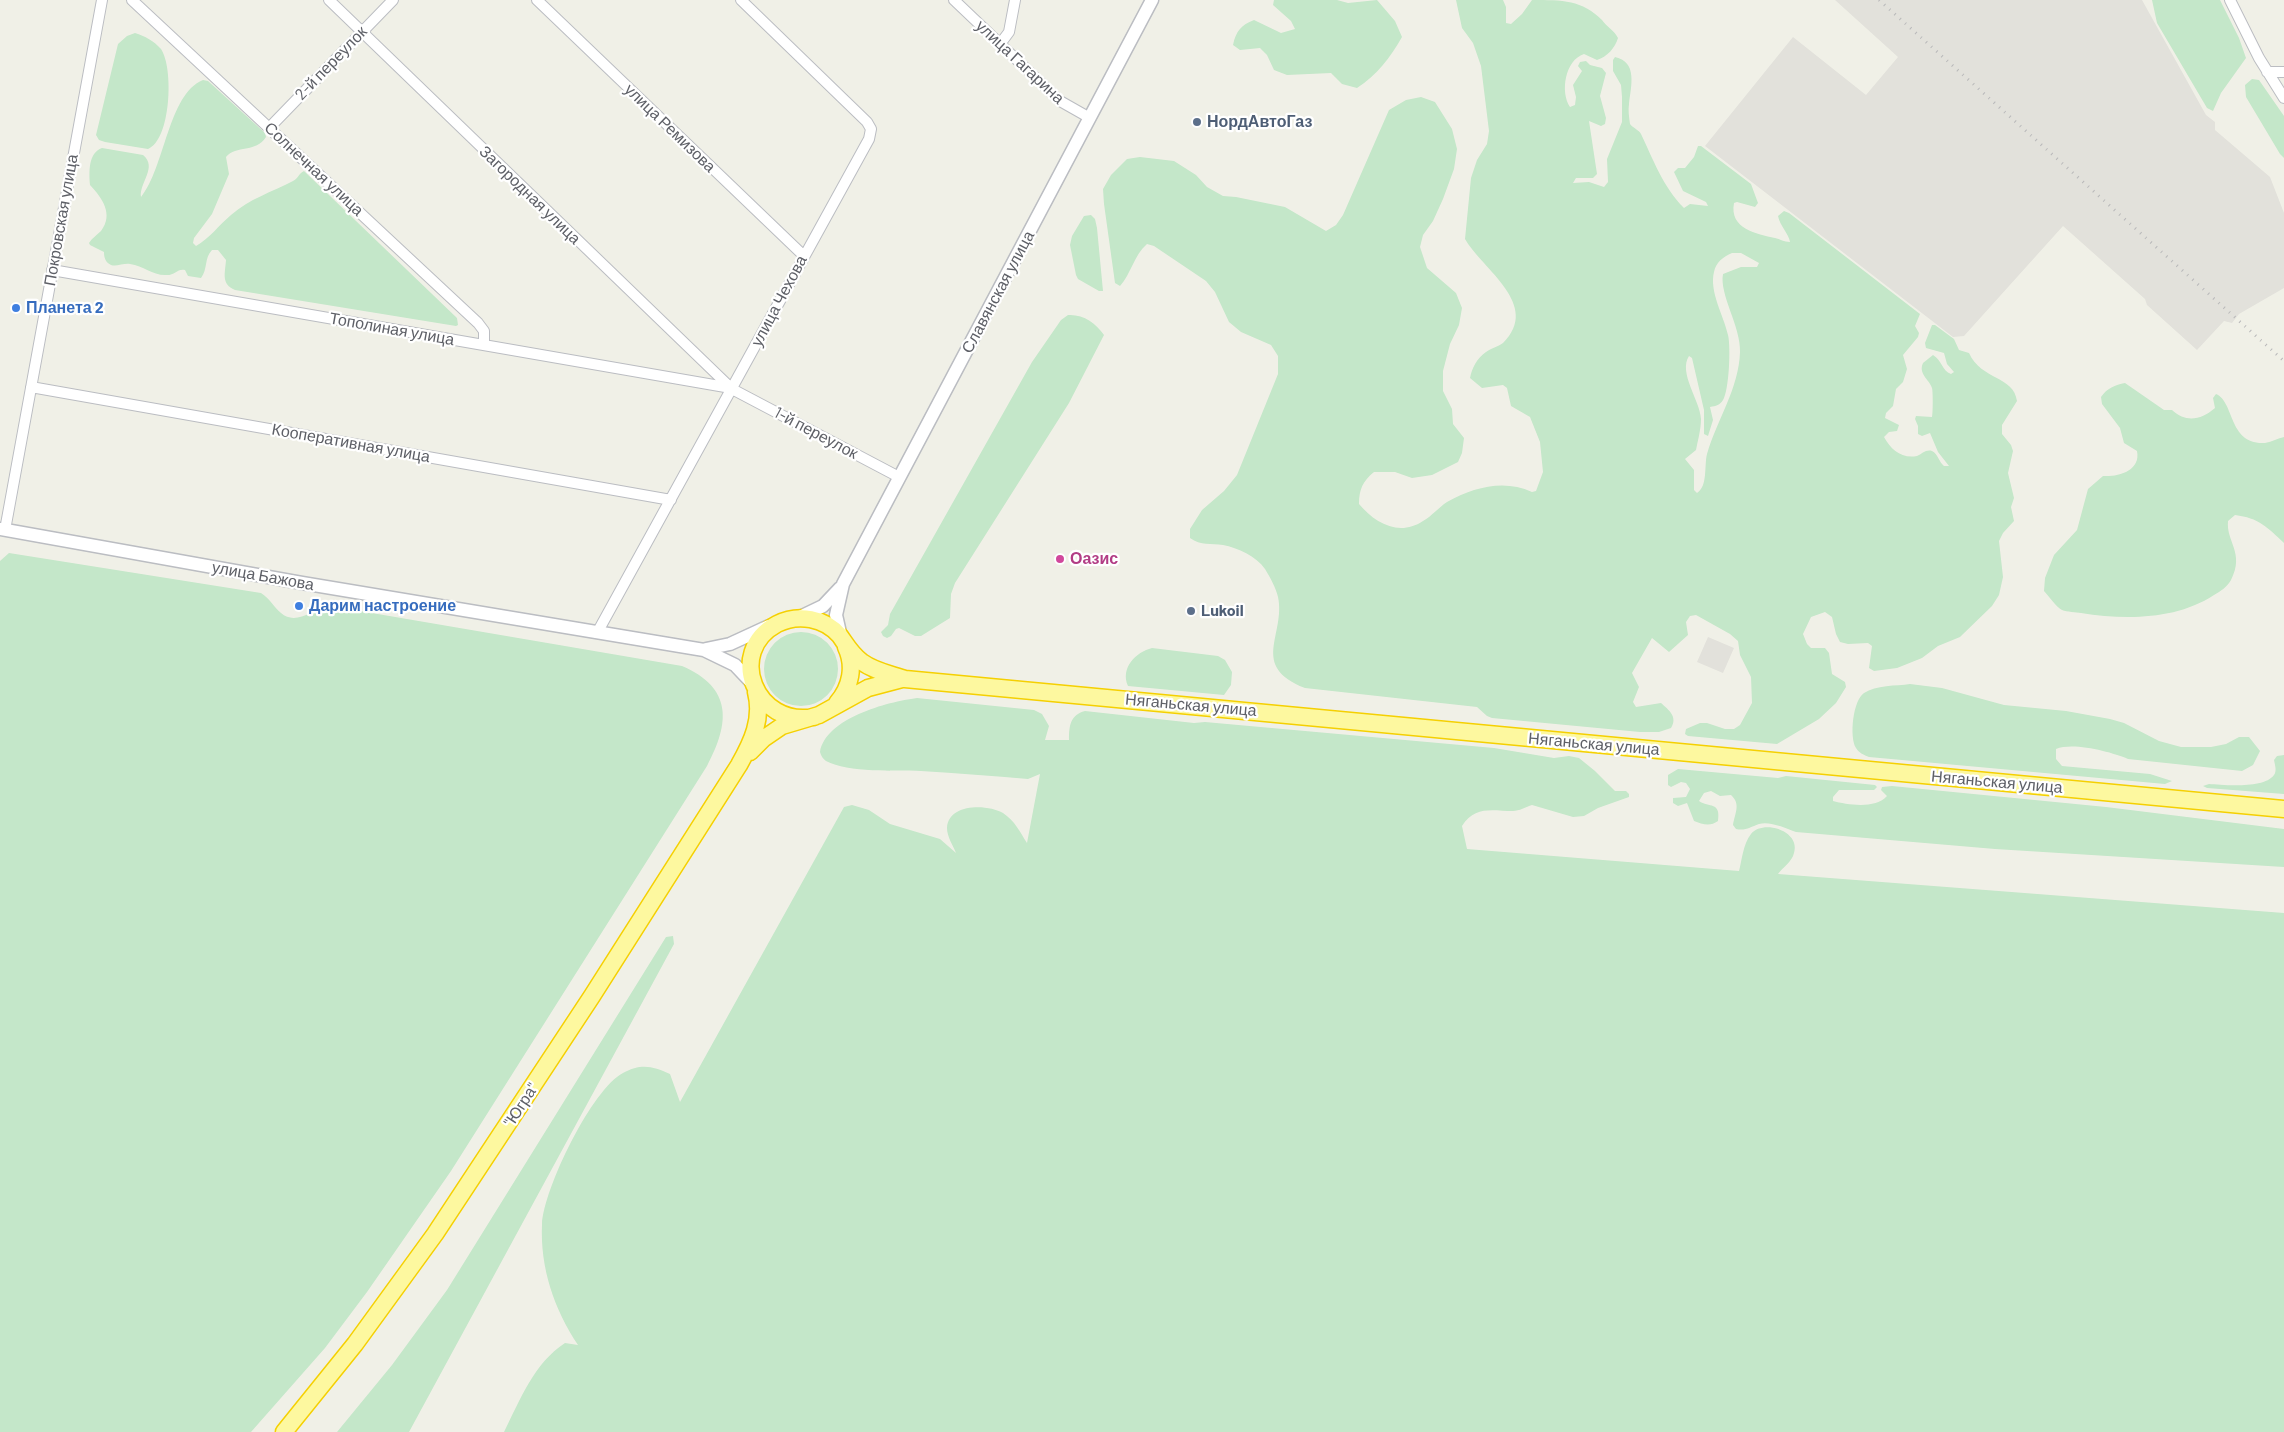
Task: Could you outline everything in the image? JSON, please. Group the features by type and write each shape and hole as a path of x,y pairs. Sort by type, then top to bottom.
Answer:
{"highway":[{"path":"739,765 751,744 757,724 758,701 751,666 756,647 767,631 790,620 810,619 823,623 834,631 856,658 865,665 904,678"},
{"path":"834,706 844,693 850,677 850,660 844,643"},
{"path":"739,765 756,745 773,732 790,724 814,717 868,688 904,678"},
{"name":"Няганьская улица","path":"904,678 2284,810"},
{"path":"755,688 766,704 780,714 796,718 814,717"},
{"name":"\"Югра\"","path":"284,1432 355,1344 440,1227 739,765"}],"street":[{"name":"Покровская улица","path":"2,529 31,386 102,0"},
{"name":"Солнечная улица","path":"132,0 478,323 484,330 484,345"},
{"name":"Загородная улица","path":"329,0 732,389"},
{"name":"2-й переулок","path":"270,127 393,0"},
{"name":"улица Ремизова","path":"537,0 804,256"},
{"name":"улица Чехова","path":"597,633 869,139 871,129 868,122 741,0"},
{"name":"улица Гагарина","path":"954,0 1060,100 1090,118"},
{"path":"1000,44 1009,32 1015,0"},
{"name":"Славянская улица","path":"843,584 1152,0"},
{"path":"2230,0 2284,98"},
{"path":"2268,72 2284,72"},
{"name":"Тополиная улица","path":"52,270 732,389"},
{"name":"Кооперативная улица","path":"31,386 671,500"},
{"name":"1-й переулок","path":"732,389 899,477"},
{"name":"улица Бажова","path":"2,529 704,650"},
{"path":"704,650 730,644 812,613 829,601 843,584"},
{"path":"843,584 836,615 844,643"},
{"path":"704,650 735,664 755,688"}],"shaded area":[{"path":"1835,0 2142,0 2206,115 2215,122 2215,130 2270,177 2284,213 2284,288 2239,314 2232,323 2224,321 2197,350 2147,305 2145,299 2063,226 1964,336 1953,337 1705,146 1793,37 1866,95 1898,57"},
{"path":"1708,637 1734,648 1723,673 1697,662"}],"green space":[{"path":"1274,0 1337,0 1348,3 1377,0 1395,21 1402,37 1393,52 1371,78 1357,88 1342,84 1331,73 1287,75 1274,70 1267,55 1260,48 1240,50 1233,45 1240,29 1254,20 1281,33 1295,29 1291,21 1273,5"},
{"path":"1456,0 1503,0 1506,7 1506,23 1511,24 1522,14 1532,0 1571,2 1587,8 1595,13 1618,38 1610,52 1601,59 1597,60 1584,54 1578,57 1572,63 1566,77 1565,93 1570,107 1575,105 1576,97 1573,85 1582,71 1578,66 1580,62 1586,61 1590,65 1602,68 1606,73 1600,96 1606,118 1605,124 1601,126 1589,121 1597,174 1593,178 1576,178 1573,183 1589,182 1604,187 1608,182 1607,159 1622,122 1621,85 1613,71 1613,60 1615,57 1627,64 1630,69 1632,83 1629,109 1630,124 1641,134 1664,182 1684,208 1690,204 1708,206 1706,202 1683,191 1674,172 1678,168 1685,168 1694,157 1698,146 1701,146 1751,184 1758,203 1755,207 1737,202 1734,203 1736,219 1746,229 1790,242 1778,216 1784,211 1789,213 1920,314 1915,326 1919,333 1918,337 1903,355 1907,369 1903,382 1896,389 1893,406 1886,413 1885,418 1899,425 1897,431 1889,432 1884,437 1897,452 1912,457 1932,451 1944,466 1949,466 1938,452 1930,433 1922,436 1918,434 1918,426 1915,419 1916,416 1932,417 1932,388 1923,373 1923,363 1933,355 1948,373 1954,372 1947,364 1944,353 1926,348 1925,343 1932,325 1935,325 1954,339 1959,350 1969,353 1974,362 2004,382 2015,393 2017,401 2002,425 2002,434 2011,445 2013,451 2008,473 2014,498 2011,507 2014,521 2003,533 1999,541 2003,577 1999,595 1992,606 1960,637 1938,646 1922,658 1897,668 1874,671 1869,668 1872,646 1868,643 1848,644 1840,642 1832,617 1825,612 1811,617 1803,634 1807,644 1811,648 1825,648 1829,653 1832,674 1845,682 1846,687 1836,703 1819,719 1777,744 1688,736 1685,734 1686,729 1700,723 1707,723 1725,729 1734,729 1740,725 1752,703 1751,677 1740,655 1738,641 1730,634 1696,615 1690,616 1686,622 1688,635 1669,652 1652,638 1632,673 1639,687 1633,702 1636,707 1661,703 1672,714 1674,720 1671,728 1659,732 1640,732 1492,718 1477,707 1305,688 1288,679 1278,670 1274,660 1274,648 1278,624 1278,597 1265,569 1252,556 1241,550 1223,545 1194,541 1190,538 1190,529 1202,510 1224,491 1237,475 1278,374 1278,356 1271,345 1241,332 1229,322 1215,292 1206,281 1154,246 1147,244 1120,286 1115,283 1103,189 1111,175 1127,159 1140,157 1174,161 1196,175 1207,187 1223,196 1285,207 1326,231 1336,225 1343,215 1389,110 1406,100 1421,97 1435,102 1452,129 1457,149 1454,169 1443,199 1433,221 1423,235 1420,247 1427,268 1456,293 1462,308 1459,325 1450,344 1443,371 1443,391 1452,409 1453,424 1464,438 1462,453 1458,462 1432,475 1412,478 1395,472 1374,472 1362,486 1359,504 1380,522 1396,528 1405,528 1423,521 1447,502 1478,489 1500,485 1521,488 1532,492 1536,491 1543,472 1540,442 1530,417 1511,406 1507,388 1503,385 1482,388 1470,378 1480,357 1503,343 1513,329 1516,315 1513,301 1505,288 1465,239 1471,178 1477,160 1487,144 1489,131 1481,66 1473,43 1462,28","holes":["1732,253 1741,253 1759,263 1757,267 1741,267 1723,274 1724,291 1739,342 1739,365 1732,391 1707,454 1703,486 1697,493 1694,490 1694,470 1685,459 1696,450 1701,419 1688,378 1686,363 1689,356 1692,358 1704,410 1704,434 1708,436 1713,420 1710,407 1721,403 1725,395 1729,358 1728,335 1714,288 1714,272 1716,265 1723,258"]},
{"path":"2152,0 2220,0 2239,38 2246,58 2221,93 2213,111 2207,108 2157,23"},
{"path":"135,33 149,39 161,49 168,71 169,87 166,118 156,143 148,149 105,142 99,140 96,135 118,44 127,36"},
{"path":"2252,79 2259,80 2284,116 2284,158 2246,97 2245,85"},
{"path":"203,80 208,81 265,133 266,137 257,145 235,151 226,157 229,174 212,214 194,238 193,243 196,246 238,209 295,180 304,171 457,318 458,325 235,290 226,282 226,260 218,250 212,250 210,253 201,278 188,276 185,270 180,270 170,275 162,275 135,265 111,265 107,262 104,252 89,243 101,231 105,225 106,218 105,206 99,195 90,185 90,164 94,154 102,148 143,155 149,165 141,197 156,168 174,116 182,100 191,88"},
{"path":"1091,215 1095,219 1097,228 1103,291 1099,291 1078,279 1070,245 1072,236 1084,216"},
{"path":"1068,315 1079,316 1089,320 1104,335 1069,403 955,583 951,594 950,618 921,636 915,636 899,628 887,638 883,636 881,632 888,625 890,614 1032,362 1061,320"},
{"path":"2125,383 2164,410 2172,410 2188,418 2199,417 2215,408 2213,398 2216,394 2222,398 2238,430 2244,437 2253,442 2265,443 2284,437 2284,543 2273,532 2257,521 2235,515 2228,521 2228,528 2236,555 2235,571 2228,585 2214,595 2183,609 2167,614 2150,616 2115,617 2064,611 2044,591 2045,578 2054,555 2077,530 2088,489 2103,476 2121,474 2132,468 2137,458 2137,451 2124,443 2120,428 2102,404 2101,397 2106,391"},
{"path":"9,553 261,593 281,613 292,618 303,616 325,605 682,666 699,675 711,685 718,696 722,708 723,721 720,735 707,766 451,1171 367,1292 325,1348 251,1432 0,1432 0,561"},
{"path":"801,632 815,635 827,643 835,655 838,669 835,683 827,695 815,703 801,706 787,703 775,695 767,683 764,669 767,655 775,643 787,635"},
{"path":"1152,648 1218,656 1225,660 1232,672 1231,685 1224,695 1128,686 1126,673 1131,662 1140,653"},
{"path":"1910,684 1942,688 2004,705 2066,711 2110,719 2124,723 2159,741 2181,747 2211,747 2226,744 2239,737 2249,737 2260,751 2253,765 2242,771 2128,759 2082,747 2056,749 2056,759 2062,766 2150,774 2172,781 2165,784 1869,757 1860,753 1854,743 1853,719 1860,697 1874,688"},
{"path":"917,698 1034,710 1042,714 1049,726 1045,740 1069,740 1069,730 1073,718 1085,711 1194,723 1205,722 1494,748 1554,758 1569,756 1579,758 1615,791 1626,791 1629,794 1629,797 1598,808 1584,816 1573,817 1532,805 1515,811 1492,810 1479,812 1467,819 1462,826 1467,849 1739,871 1744,847 1751,834 1764,828 1772,828 1787,833 1795,845 1791,859 1778,874 2284,913 2284,1432 504,1432 522,1395 545,1361 565,1343 578,1345 562,1317 550,1288 543,1256 542,1224 551,1187 584,1118 611,1083 623,1073 641,1067 658,1069 670,1074 680,1102 844,807 852,805 869,810 890,824 940,839 956,853 947,831 949,820 961,810 979,807 988,808 1007,816 1027,843 1040,774 1028,779 921,771 859,769 835,765 822,757 820,752 825,740 833,730 845,721 890,703"},
{"path":"2284,755 2284,794 2207,788 2203,786 2209,784 2243,785 2262,782 2274,775 2276,770 2274,760 2277,756"},
{"path":"1678,769 1778,778 1786,776 1875,785 1877,787 1874,790 1839,790 1833,797 1833,801 1854,805 1876,803 1882,800 1887,796 1881,790 1882,787 1892,786 2106,807 2284,829 2284,867 1995,849 1796,832 1768,823 1736,829 1733,825 1737,805 1734,798 1731,795 1720,796 1711,791 1704,793 1699,801 1718,810 1718,821 1712,824 1703,824 1694,821 1687,803 1678,806 1673,803 1673,798 1686,797 1690,789 1686,783 1681,782 1671,787 1668,785 1668,775"},
{"path":"673,936 674,944 409,1432 337,1432 392,1365 447,1290 666,937"}],"railway":[{"path":"1879,0 2284,361"}],"place":[{"name":"НордАвтоГаз","path":"1197,122"},
{"name":"Планета 2","path":"16,308"},
{"name":"Оазис","path":"1060,559"},
{"name":"Дарим настроение","path":"299,606"},
{"name":"Lukoil","path":"1191,611"}]}
